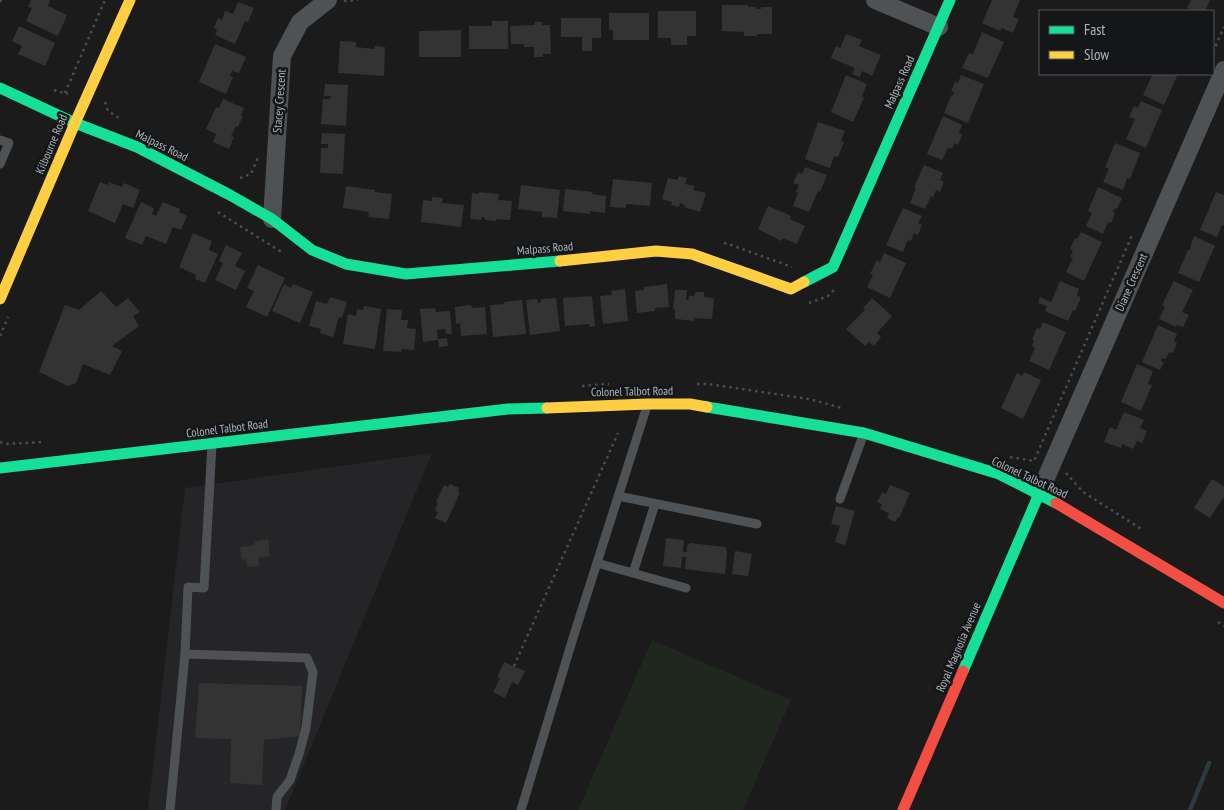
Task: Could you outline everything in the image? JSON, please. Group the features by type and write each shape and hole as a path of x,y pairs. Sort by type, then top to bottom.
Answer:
{"street":[{"name":"Kilbourne Road","path":"1,296 130,0"},
{"path":"875,0 939,27"},
{"name":"Malpass Road","path":"0,88 75,123 137,147 230,195 272,220 312,250 346,264 406,274 656,251 692,254 791,289 833,267 950,0"},
{"name":"Stacey Crescent","path":"272,220 282,56 300,22 335,1"},
{"name":"Diane Crescent","path":"1038,494 1224,70"},
{"name":"Colonel Talbot Road","path":"0,468 508,409 690,404 864,433 999,474 1062,506 1224,604"},
{"name":"Royal Magnolia Avenue","path":"903,810 1038,494"}],"lane":[{"path":"0,140 9,143 0,164"},
{"path":"521,810 570,646 648,404"},
{"path":"840,499 864,433"},
{"path":"170,810 185,654 188,587 204,588 212,444"},
{"path":"618,496 757,524"},
{"path":"633,573 655,504"},
{"path":"597,563 686,588"},
{"path":"185,654 307,658 313,672 306,728 290,780 277,797 276,810"}],"path":[{"path":"65,93 105,0"},
{"path":"335,1 358,0"},
{"path":"1214,50 1224,27"},
{"path":"46,88 71,95"},
{"path":"105,102 108,111 125,122"},
{"path":"234,175 240,178 251,174"},
{"path":"211,208 287,256"},
{"path":"1034,461 1137,225"},
{"path":"722,243 794,267"},
{"path":"808,303 828,296 835,288"},
{"path":"0,336 10,311"},
{"path":"514,666 618,433"},
{"path":"1066,475 1083,492 1150,535"}],"shaded area":[{"path":"432,453 285,810 148,810 185,488"},
{"path":"652,640 791,700 743,810 578,810"}],"building":[{"path":"31,0 50,0 48,6 67,15 58,36 26,21 32,8 28,7"},
{"path":"992,0 1020,0 1013,17 1019,19 1013,33 1002,28 1000,31 982,23"},
{"path":"1191,0 1210,0 1205,10 1187,8"},
{"path":"238,2 254,8 248,22 245,21 235,44 215,35 217,30 214,28 218,18 222,20 225,11 233,14"},
{"path":"722,5 748,5 748,7 756,7 756,9 772,7 772,34 744,36 744,32 722,31"},
{"path":"658,11 696,11 696,36 687,36 687,45 671,45 671,38 658,38"},
{"path":"609,13 649,13 649,40 613,40 613,30 609,30"},
{"path":"561,18 601,18 601,38 592,38 592,51 582,51 582,37 561,37"},
{"path":"492,21 508,21 508,49 469,49 469,26 492,26"},
{"path":"535,22 542,22 542,25 550,25 551,54 543,54 543,57 534,57 534,47 524,47 524,44 511,44 510,26 535,25"},
{"path":"19,26 55,43 45,66 18,54 22,46 12,41"},
{"path":"461,30 461,57 419,57 419,31"},
{"path":"982,32 1004,42 988,78 962,68 969,53 973,54"},
{"path":"846,34 862,40 859,46 881,55 872,76 862,71 860,77 852,74 855,68 831,58 836,46 840,48"},
{"path":"340,41 356,42 356,47 374,49 375,46 385,47 384,76 338,73"},
{"path":"215,44 246,57 239,73 232,71 230,76 233,77 226,94 199,82"},
{"path":"846,75 867,84 862,96 864,98 853,122 831,112"},
{"path":"961,75 984,84 968,123 944,113 954,92 951,91 955,82 958,83"},
{"path":"1153,75 1177,76 1164,105 1143,95"},
{"path":"325,84 348,85 346,126 321,124 323,99 330,99 331,96 324,96"},
{"path":"223,99 244,108 238,127 236,126 231,136 234,137 229,149 213,142 216,134 206,129 216,107 219,108"},
{"path":"1141,101 1162,110 1146,148 1126,139 1135,119 1129,117 1134,106 1138,108"},
{"path":"943,116 962,125 959,133 962,135 958,145 955,143 952,149 948,148 942,160 927,154"},
{"path":"818,122 845,131 841,141 844,142 838,157 834,156 830,168 805,159"},
{"path":"322,133 345,134 343,174 320,173 321,148 328,148 328,144 321,144"},
{"path":"1115,143 1140,153 1130,179 1127,178 1123,190 1103,182 1109,169 1105,167"},
{"path":"924,165 943,173 940,180 944,182 940,192 936,190 933,197 931,196 925,209 910,203 916,188 914,187"},
{"path":"805,167 827,175 809,212 793,206 799,185 793,183 798,172 802,174"},
{"path":"679,176 687,178 685,184 695,186 693,190 706,193 700,212 684,207 685,205 680,203 679,207 671,205 672,202 662,199 668,178 677,180"},
{"path":"613,179 652,183 650,206 626,204 626,208 610,207"},
{"path":"100,182 108,185 109,182 122,187 124,183 140,190 133,208 123,204 115,223 88,211"},
{"path":"521,185 560,190 557,218 542,217 542,212 518,209"},
{"path":"346,186 392,194 389,219 368,217 369,212 343,208"},
{"path":"1098,187 1122,198 1117,209 1115,208 1113,212 1115,213 1111,223 1108,222 1103,234 1086,226 1092,213 1088,211"},
{"path":"565,189 593,192 592,194 606,196 605,213 590,211 590,214 563,211"},
{"path":"479,192 499,194 498,200 512,201 510,220 485,220 482,217 481,220 470,219 472,193 479,194"},
{"path":"1216,192 1224,195 1224,226 1222,225 1217,237 1200,230"},
{"path":"432,197 443,198 442,203 464,205 461,227 421,222 423,200 432,201"},
{"path":"141,202 154,208 152,214 156,216 163,202 180,209 179,212 187,216 181,230 173,227 166,244 146,236 142,245 125,238"},
{"path":"768,206 791,216 790,219 805,226 797,244 783,238 781,241 758,229"},
{"path":"903,208 922,216 918,223 922,225 918,235 914,233 911,241 908,240 903,252 886,245"},
{"path":"1081,232 1102,242 1084,281 1066,272 1073,258 1070,257 1073,250 1070,249 1075,238 1077,239"},
{"path":"193,233 212,241 209,250 218,254 205,283 195,279 196,275 179,267"},
{"path":"1194,236 1215,246 1199,282 1178,273 1188,250 1190,250"},
{"path":"226,245 242,253 235,266 245,271 236,290 215,280 223,263 219,261"},
{"path":"884,253 906,263 890,298 867,287 873,275 870,274 877,260 880,262"},
{"path":"258,265 285,278 267,317 246,307 254,291 247,288"},
{"path":"1060,281 1079,289 1077,296 1080,297 1080,300 1068,321 1045,311 1047,306 1038,303 1040,297 1051,302"},
{"path":"1174,281 1193,290 1182,312 1189,315 1183,327 1177,325 1176,327 1159,319 1165,307 1162,305"},
{"path":"284,284 291,288 293,284 313,292 300,323 272,311"},
{"path":"667,284 669,307 655,308 655,311 637,313 635,291 644,290 644,287"},
{"path":"625,289 628,321 603,324 600,296 612,295 611,291"},
{"path":"675,290 687,290 686,300 688,300 689,296 694,296 696,292 704,292 704,297 714,298 712,319 694,318 694,321 675,319 675,309 673,309"},
{"path":"101,291 116,307 128,298 140,312 133,316 139,326 112,346 122,351 110,375 83,364 76,383 68,386 39,372 65,305 79,310"},
{"path":"592,296 595,326 589,327 589,324 565,326 563,298"},
{"path":"330,297 347,302 342,318 339,317 333,337 320,333 321,329 309,326 316,301 327,304"},
{"path":"556,298 560,331 530,335 526,300 537,299 538,303 541,302 541,299"},
{"path":"872,298 892,316 877,333 881,337 874,346 869,342 865,346 846,329 865,310 863,308"},
{"path":"522,300 526,334 493,337 490,305"},
{"path":"471,305 472,308 485,307 487,334 461,336 460,323 456,324 455,307"},
{"path":"364,306 381,309 375,349 343,344 348,314 356,316 357,309 363,310"},
{"path":"435,308 436,312 450,311 452,334 446,334 445,329 437,330 438,340 423,342 420,309"},
{"path":"387,309 402,310 401,320 408,320 407,328 416,329 414,350 402,349 401,352 383,351"},
{"path":"1043,322 1066,332 1049,370 1029,361 1035,348 1032,346 1034,340 1032,339 1037,328 1040,329"},
{"path":"1158,325 1177,334 1174,341 1177,343 1173,353 1169,352 1166,359 1162,358 1161,361 1164,362 1160,370 1142,362"},
{"path":"447,338 448,346 439,347 438,339"},
{"path":"1137,364 1153,371 1148,384 1152,385 1141,411 1121,402"},
{"path":"1024,372 1041,380 1023,419 1001,408 1017,373 1022,376"},
{"path":"1124,412 1144,420 1140,428 1147,431 1142,443 1137,441 1133,449 1122,444 1121,448 1104,442 1110,427 1116,430"},
{"path":"1212,479 1224,486 1224,499 1210,518 1194,508"},
{"path":"450,484 459,488 458,492 460,493 446,523 435,518 438,512 435,511 438,503 436,502 444,485 448,487"},
{"path":"890,485 910,493 899,518 895,522 887,518 889,513 880,509 882,504 877,502 882,492 886,494"},
{"path":"836,506 855,511 845,545 835,542 840,526 831,524"},
{"path":"666,538 684,540 683,552 687,552 687,546 690,543 725,547 727,551 725,574 685,569 686,557 682,557 681,568 663,566"},
{"path":"268,539 270,556 258,558 259,566 247,567 246,559 242,560 240,547 255,545 255,541"},
{"path":"735,551 752,554 748,576 732,574"},
{"path":"504,662 525,671 518,685 512,682 505,698 493,692 500,678 497,677"},
{"path":"199,683 302,686 300,736 264,740 262,785 230,783 231,739 195,738"}],"waterway":[{"path":"1190,810 1209,763"}],"traffic: fast":[{"path":"804,282 833,267 950,0"},
{"path":"0,88 75,123 137,147 272,219 312,250 346,264 406,274 560,261"},
{"path":"707,407 864,433 999,474 1056,503"},
{"path":"0,468 508,409 547,408"},
{"path":"963,671 1039,494"}],"traffic: slow":[{"path":"0,299 130,0"},
{"path":"560,261 656,251 692,254 791,289 804,282"},
{"path":"547,408 648,404 690,404 707,407"}],"traffic: jam":[{"path":"1056,503 1224,603"},
{"path":"903,810 963,671"}]}
